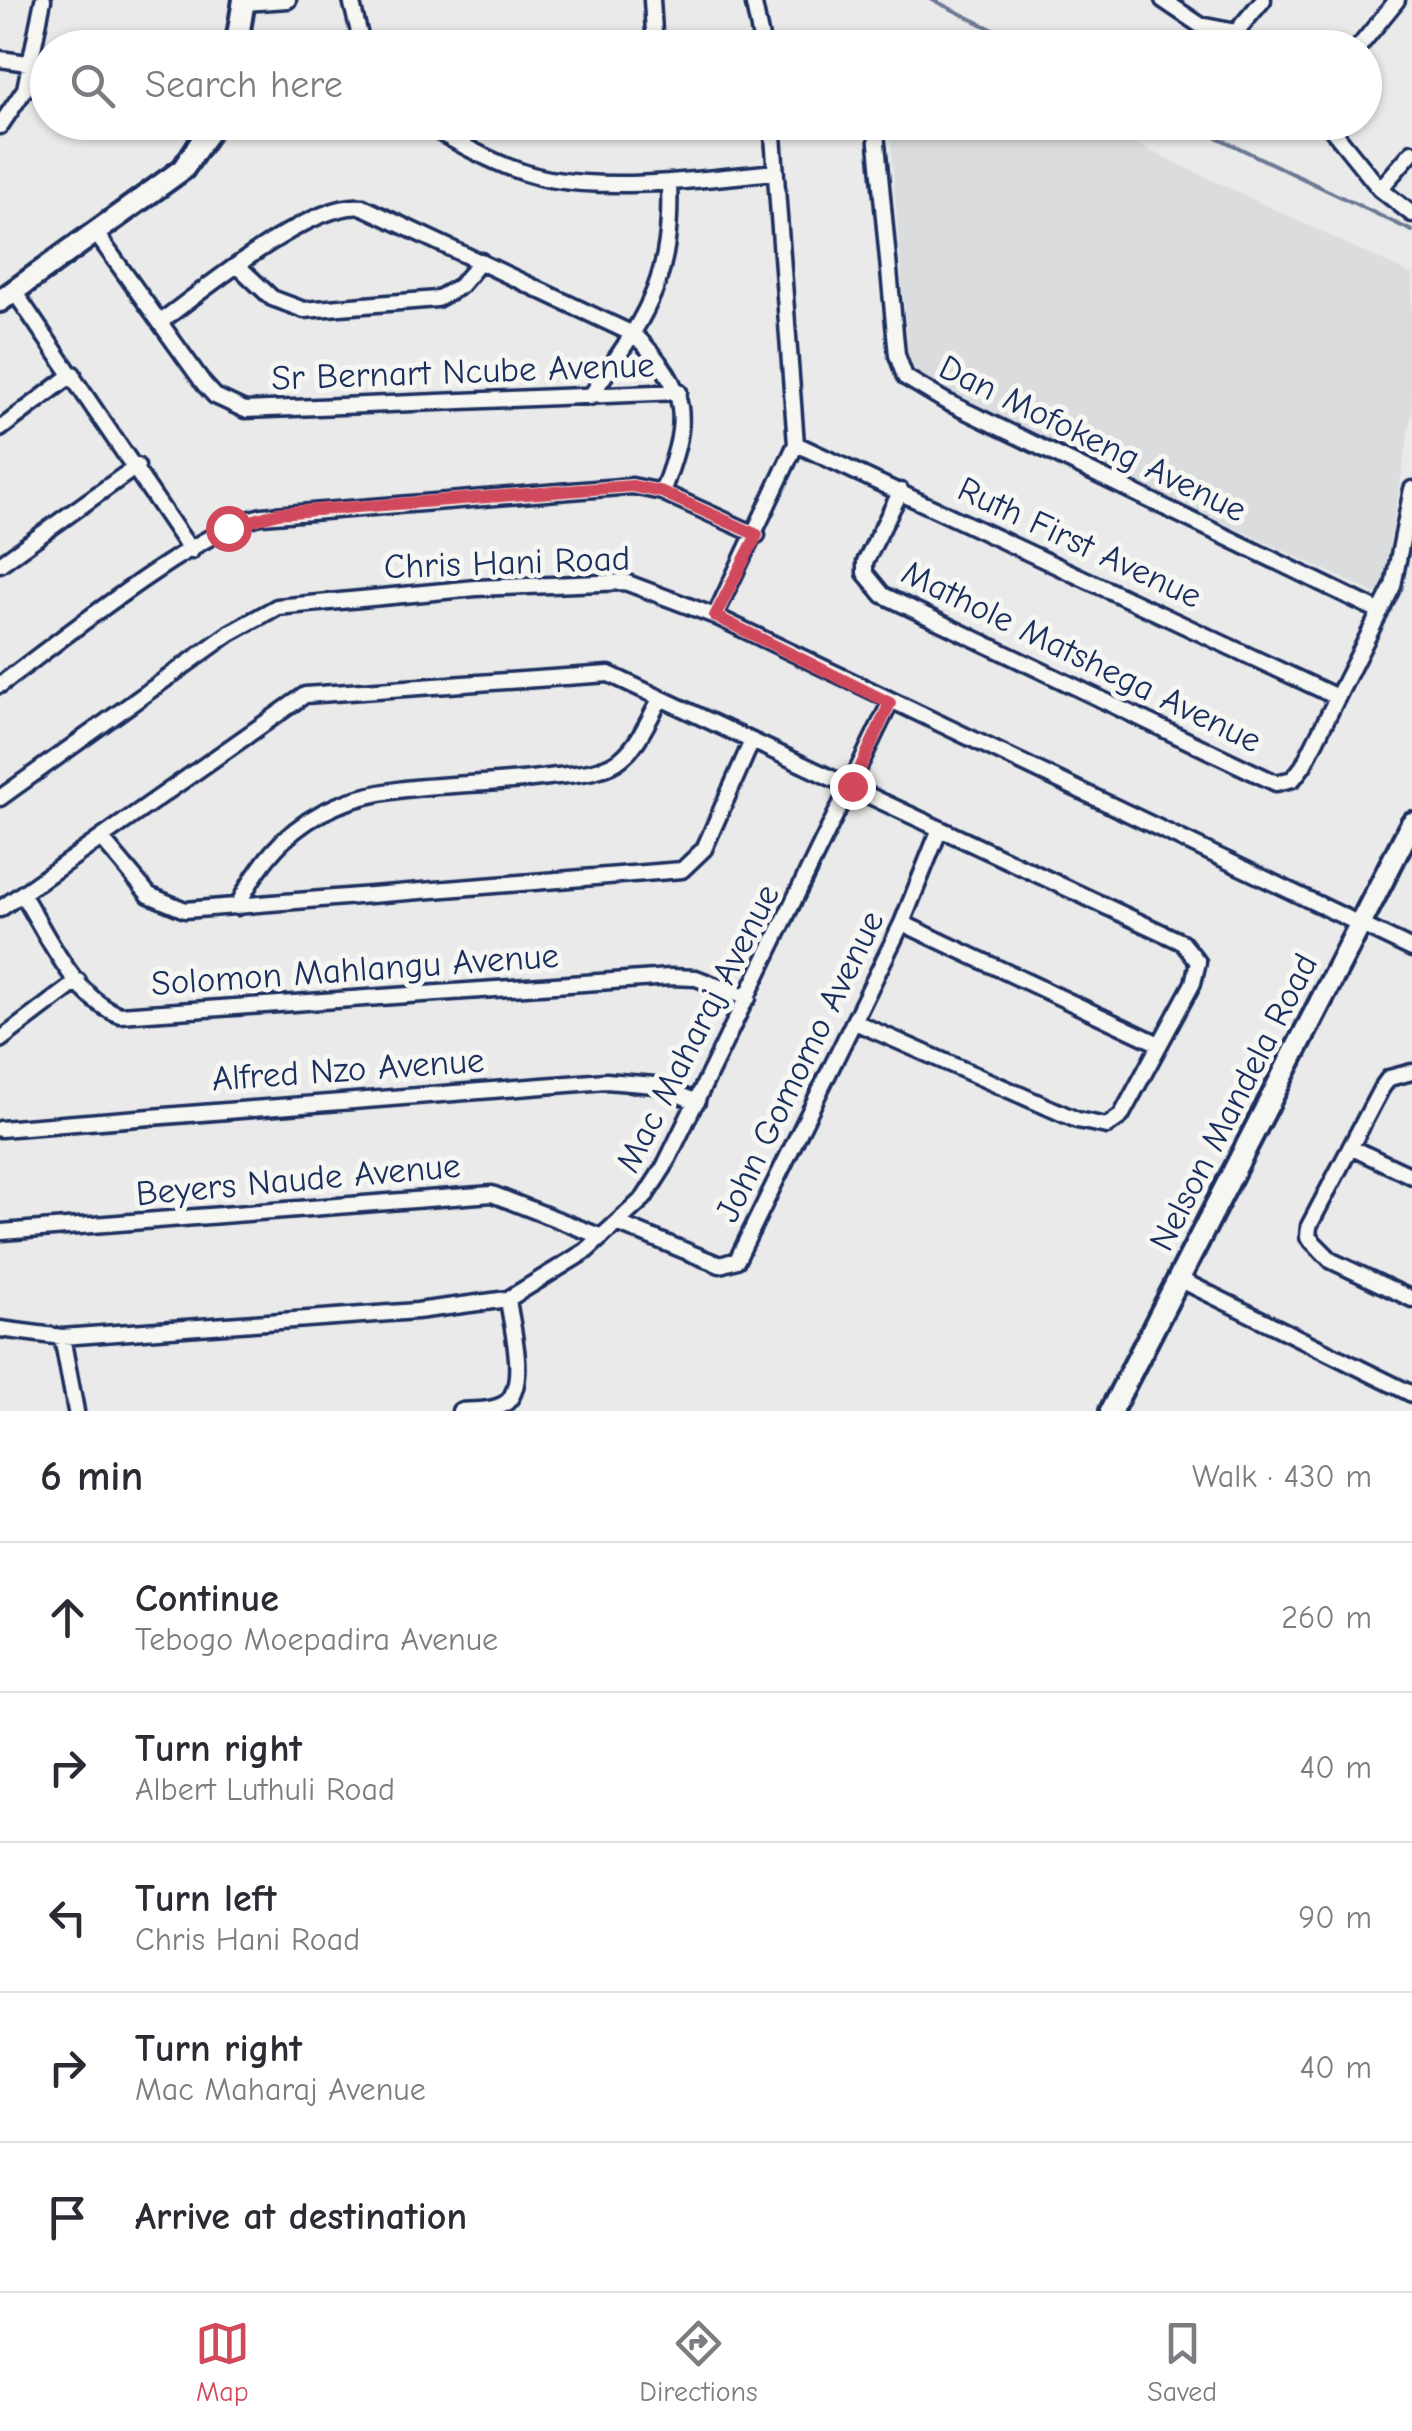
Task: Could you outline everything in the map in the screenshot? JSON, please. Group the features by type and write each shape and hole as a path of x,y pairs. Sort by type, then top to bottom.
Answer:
{"street":[{"path":"38,30 43,0"},
{"path":"239,30 244,1 288,0"},
{"path":"351,0 358,30"},
{"path":"652,0 654,30"},
{"path":"754,0 760,30"},
{"path":"1163,0 1200,25 1226,30"},
{"path":"1238,30 1263,0"},
{"path":"1373,30 1397,0"},
{"path":"0,58 30,63"},
{"path":"0,126 20,97 30,69"},
{"path":"191,551 73,374 4,298 194,159 205,140"},
{"path":"465,140 519,170 548,178 669,182 775,172"},
{"path":"715,616 757,535 796,444 773,140"},
{"name":"Dan Mofokeng Avenue","path":"877,140 897,355 906,377 945,401 1379,611"},
{"path":"1341,140 1380,189 1412,214"},
{"path":"1380,189 1412,152"},
{"path":"590,397 635,334 670,248 669,182"},
{"path":"160,322 237,265 343,205 374,212 635,334 665,365 680,392 682,434 662,492"},
{"name":"Sr Bernart Ncube Avenue","path":"96,232 215,396 245,410 680,392"},
{"path":"237,265 272,298 304,310 437,298 460,286 481,261"},
{"path":"0,429 73,374"},
{"name":"Ruth First Avenue","path":"796,444 1337,698"},
{"path":"0,564 137,466"},
{"path":"0,685 191,551 240,522 278,513 632,486 662,492 757,535"},
{"name":"Mathole Matshega Avenue","path":"900,490 865,562 866,573 884,594 1276,783 1293,779 1397,575 1412,490"},
{"name":"Chris Hani Road","path":"0,798 230,633 277,608 476,588 624,582 715,616 1412,950"},
{"path":"0,909 306,695 599,673 623,677 660,700 1182,942 1196,956 1198,973 1120,1116 1106,1126 1077,1120 855,1022"},
{"path":"237,907 257,866 274,849 343,802 368,793 524,780 608,766 626,755 660,700"},
{"name":"Mac Maharaj Avenue","path":"0,1330 62,1336 417,1311 508,1299 525,1292 617,1224 644,1198 664,1167 890,703"},
{"path":"102,839 162,904 185,910 682,870 704,849 751,742"},
{"name":"Nelson Mandela Road","path":"1111,1411 1412,823"},
{"name":"John Gomomo Avenue","path":"617,1224 720,1265 737,1260 902,924 939,831"},
{"name":"Solomon Mahlangu Avenue","path":"22,894 78,981 112,1012 129,1015 670,976 696,978 748,998"},
{"path":"902,924 1158,1043"},
{"path":"0,1040 78,981"},
{"path":"1412,1072 1389,1078 1309,1226 1308,1237 1332,1260 1412,1299"},
{"name":"Alfred Nzo Avenue","path":"0,1129 606,1081 655,1085 697,1102"},
{"path":"1352,1148 1412,1176"},
{"name":"Beyers Naude Avenue","path":"1,1229 492,1194 602,1237"},
{"path":"1179,1279 1412,1394"},
{"path":"460,1411 492,1410 507,1403 514,1390 508,1299"},
{"path":"62,1336 76,1411"}],"shaded area":[{"path":"890,140 1128,140 1412,275 1412,412 1381,596 910,377"}],"waterway":[{"path":"933,0 994,30"},
{"path":"1222,140 1412,231"}],"route":[{"path":"228,528 250,518 278,513 632,486 662,492 757,535 715,616 890,703 852,786"}]}
